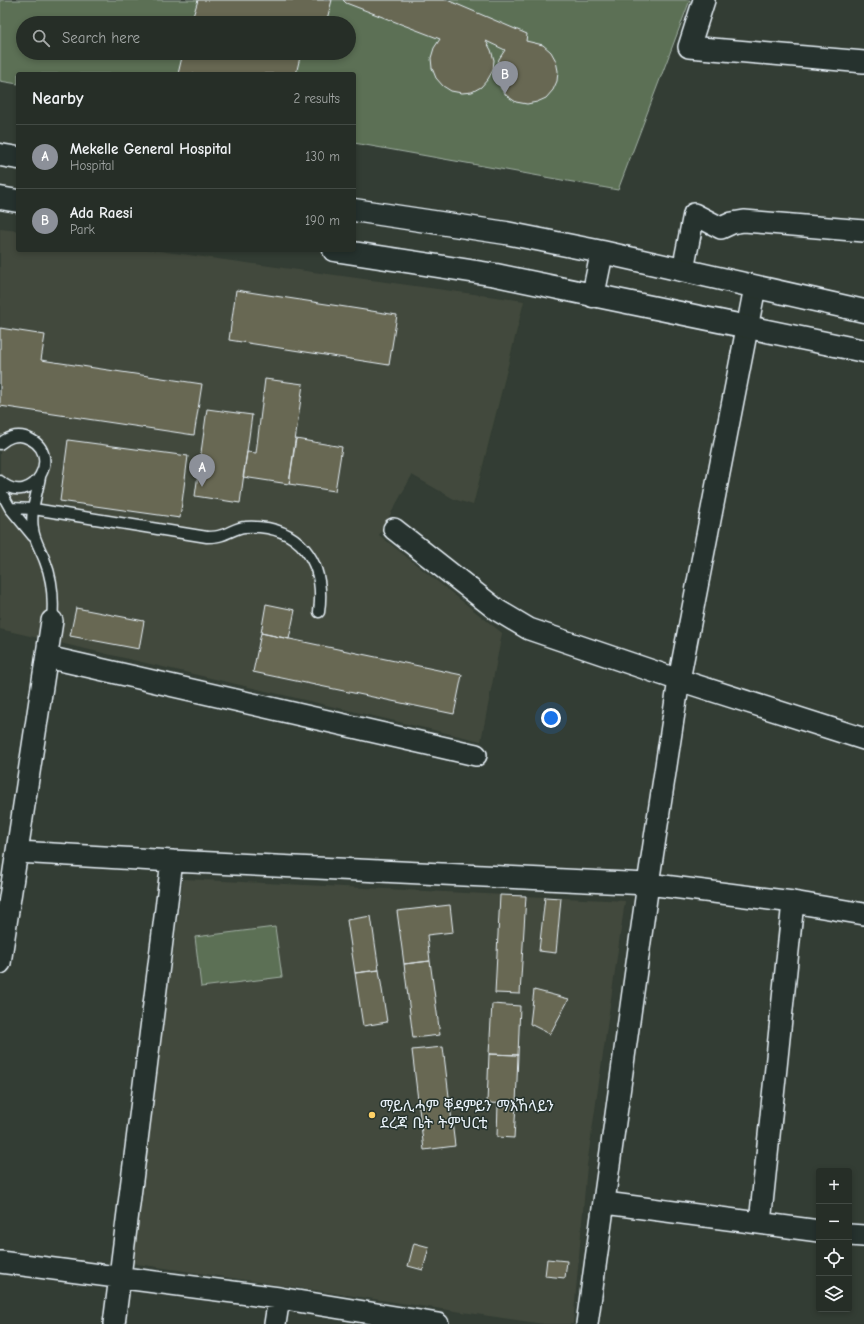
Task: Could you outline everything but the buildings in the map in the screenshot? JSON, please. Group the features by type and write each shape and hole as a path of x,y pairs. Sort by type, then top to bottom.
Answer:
{"main road":[{"path":"0,155 16,158"},
{"path":"0,198 16,200"},
{"path":"356,210 506,233 602,252 864,312"},
{"path":"347,252 496,275 864,351"},
{"path":"593,296 602,252"}],"street":[{"path":"704,0 689,47 864,62"},
{"path":"683,270 694,214 721,228 732,223 744,221 864,231"},
{"path":"588,1324 648,884 679,680 755,287"},
{"path":"394,530 497,610 529,629 679,680 864,739"},
{"path":"0,963 52,621"},
{"path":"47,657 476,755"},
{"path":"18,852 648,884 793,902 864,914"},
{"path":"114,1324 172,861"},
{"path":"760,1223 793,902"},
{"path":"605,1203 816,1230"},
{"path":"852,1234 864,1236"},
{"path":"0,1262 279,1298 438,1324"},
{"path":"275,1324 279,1298"}],"lane":[{"path":"0,444 4,440 13,437 24,437 33,441 40,448 44,457 44,468 40,478 32,528 34,537 51,578 54,595 52,621"},
{"path":"0,481 13,489 24,489 40,478"},
{"path":"0,490 10,508 34,537"},
{"path":"10,508 34,509 207,537 220,536 243,527 262,527 288,534 302,545 316,567 320,588 319,612"}],"shaded area":[{"path":"0,229 16,231 16,252 167,252 524,301 473,505 454,499 412,475 379,535 502,633 481,741 0,629"},
{"name":"ማይሊሓም ቐዳምይን ማእኸላይን ደረጃ ቤት ትምህርቲ","path":"183,879 625,901 587,1165 573,1324 544,1324 131,1263"}],"green space":[{"path":"0,0 690,0 618,190 356,143 356,72 16,72 16,84 0,81"},
{"path":"275,927 282,977 201,987 195,937"}],"place":[{"name":"Ada Raesi","path":"505,94"},
{"name":"Mekelle General Hospital","path":"202,487"},
{"name":"ማይሊሓም ቐዳምይን ማእኸላይን ደረጃ ቤት ትምህርቲ","path":"372,1115"}]}
